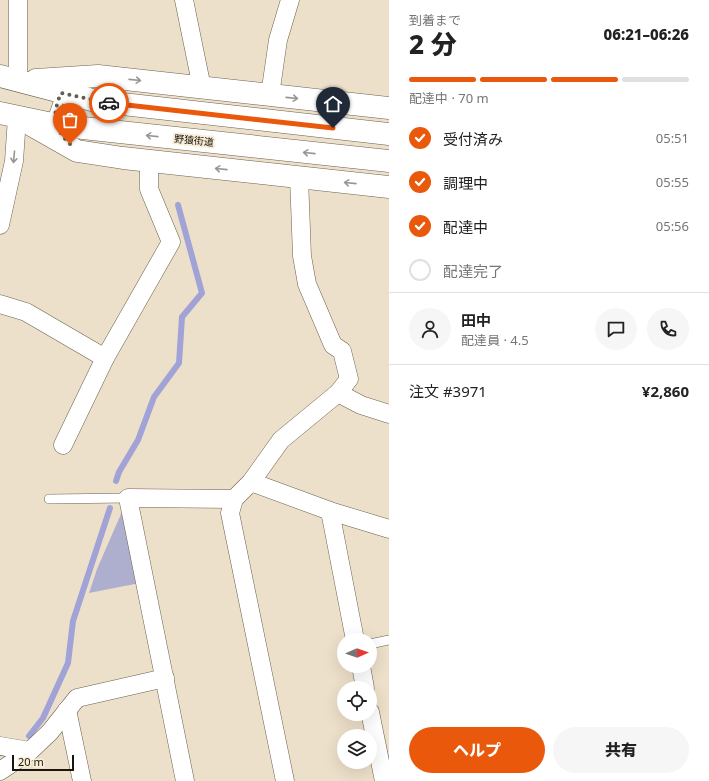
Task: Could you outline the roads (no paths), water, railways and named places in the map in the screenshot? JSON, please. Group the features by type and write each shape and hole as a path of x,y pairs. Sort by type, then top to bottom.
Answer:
{"main road":[{"path":"10,79 98,76 389,108"},
{"path":"10,79 96,101 389,134"},
{"path":"9,116 77,151 149,161 389,187"},
{"name":"野猿街道","path":"9,116 56,125 389,161"}],"street":[{"path":"10,79 18,0"},
{"path":"184,0 202,88"},
{"path":"270,95 278,40 290,0"},
{"path":"0,226 14,161 9,116"},
{"path":"63,445 105,358 171,242 149,189 149,161"},
{"path":"285,781 230,513 234,499 251,482 282,440 338,393 349,379 342,351 332,345 307,284 302,256 299,177"},
{"path":"0,304 26,312 105,358"},
{"path":"338,393 361,405 389,414"},
{"path":"251,482 389,529"},
{"path":"185,781 128,498 234,499"},
{"path":"330,510 355,633"},
{"path":"0,771 30,751 50,732 77,698 165,678"},
{"path":"67,710 82,781"},
{"path":"372,721 384,781"},
{"path":"0,746 30,751"}],"lane":[{"path":"77,151 64,137 56,125 54,114 61,93 68,84 82,77"},
{"path":"49,499 128,498"},
{"path":"377,643 389,640"}],"waterway":[{"path":"116,481 119,472 138,440 154,397 179,363 182,317 202,293 178,205"},
{"path":"29,736 43,718 68,663 73,621 110,508"}]}
